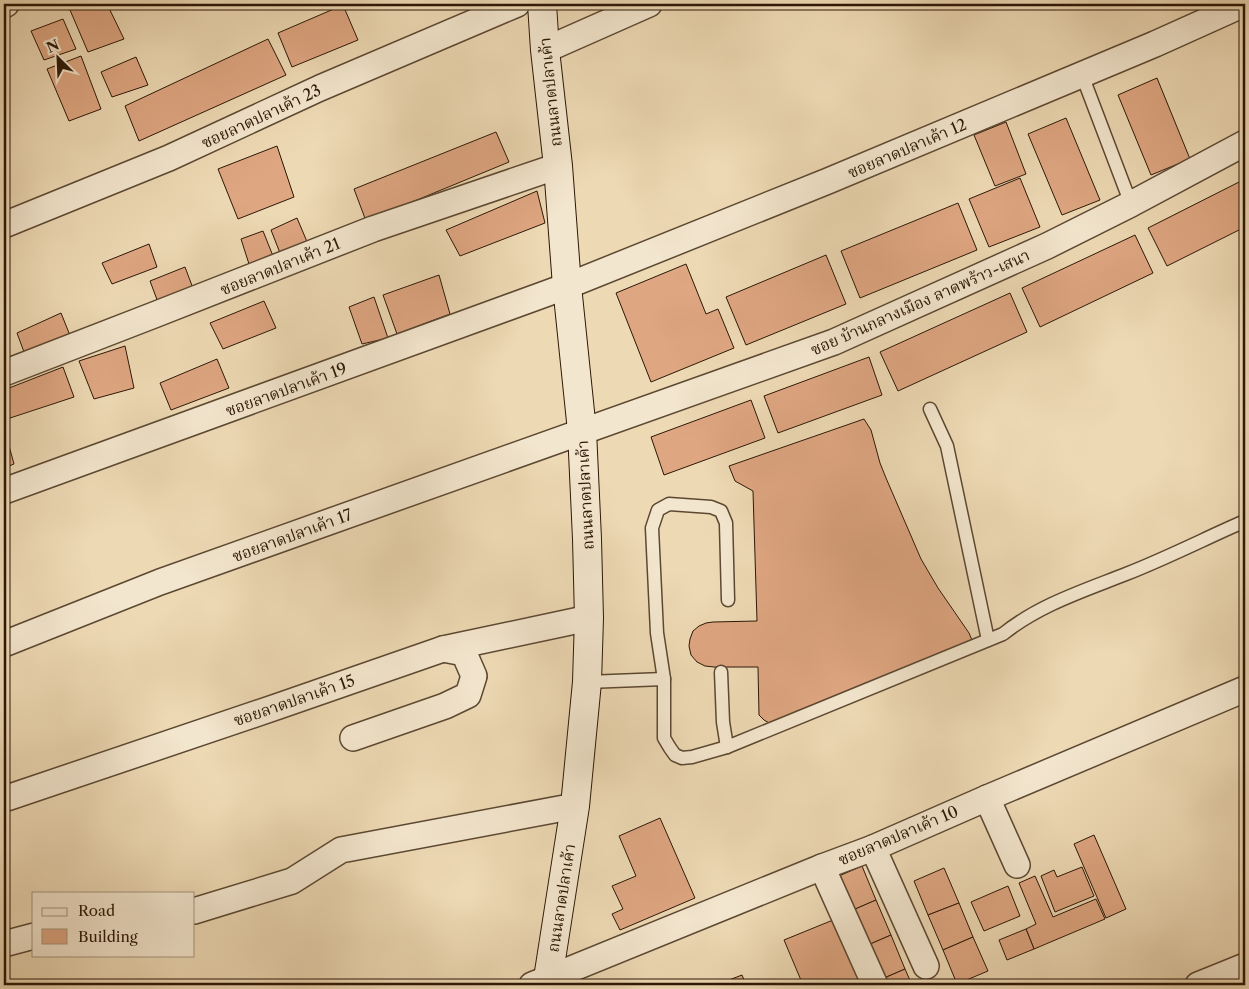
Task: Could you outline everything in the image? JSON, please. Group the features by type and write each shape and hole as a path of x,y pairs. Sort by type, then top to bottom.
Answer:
{"main road":[{"name":"ถนนลาดปลาเค้า","path":"542,4 582,431 589,618 587,682 575,806 543,983"}],"street":[{"name":"ซอยลาดปลาเค้า 23","path":"4,225 169,158 320,88 517,4"},
{"path":"545,50 649,4"},
{"name":"ซอยลาดปลาเค้า 12","path":"567,286 828,181 1082,75 1244,4"},
{"name":"ซอย บ้านกลางเมือง ลาดพร้าว-เสนา","path":"582,431 834,342 1047,246 1131,204 1245,143"},
{"name":"ซอยลาดปลาเค้า 21","path":"4,373 373,229 558,166"},
{"name":"ซอยลาดปลาเค้า 19","path":"4,491 567,286"},
{"name":"ซอยลาดปลาเค้า 17","path":"4,644 160,582 582,431"},
{"name":"ซอยลาดปลาเค้า 15","path":"4,798 443,649 589,618"},
{"path":"353,738 445,706 468,695 474,676 464,653 443,649"},
{"name":"ซอยลาดปลาเค้า 10","path":"543,983 822,867 873,848 1245,689"},
{"path":"987,798 1017,865"},
{"path":"195,911 292,881 341,850 575,806"},
{"path":"873,848 926,966"},
{"path":"822,867 875,985"},
{"path":"4,944 32,937"},
{"path":"1198,985 1245,966"}],"lane":[{"path":"1082,75 1131,204"},
{"path":"930,409 947,446 988,640"},
{"path":"728,600 726,523 721,511 711,507 669,504 658,510 652,528 652,555 657,633 664,679 664,738 675,754 682,758 727,747 1003,634 1039,610 1245,521"},
{"path":"721,672 723,722 727,747"},
{"path":"587,682 664,679"}],"building":[{"path":"83,4 107,4 124,39 88,52 70,10"},
{"path":"343,5 358,40 292,67 278,33"},
{"path":"63,19 76,49 44,60 31,31"},
{"path":"268,39 286,75 139,141 125,106"},
{"path":"81,56 101,109 69,121 47,69"},
{"path":"136,57 148,85 112,97 101,72"},
{"path":"1157,78 1190,159 1151,175 1118,95"},
{"path":"1066,118 1100,200 1062,215 1028,134"},
{"path":"1006,122 1026,174 995,186 974,135"},
{"path":"496,132 509,162 366,221 354,189"},
{"path":"277,146 294,197 238,219 218,169"},
{"path":"1020,178 1040,227 989,247 969,199"},
{"path":"1245,179 1245,227 1167,266 1148,228"},
{"path":"537,191 545,223 460,256 446,230"},
{"path":"958,203 977,250 860,298 841,251"},
{"path":"297,218 308,244 280,253 271,230"},
{"path":"263,231 273,256 249,264 241,239"},
{"path":"1135,235 1153,273 1040,327 1022,288"},
{"path":"149,244 157,267 112,284 102,263"},
{"path":"826,255 846,304 746,345 726,297"},
{"path":"686,264 706,314 718,309 734,348 651,382 616,293"},
{"path":"185,267 194,291 159,305 150,281"},
{"path":"439,275 450,314 397,334 383,295"},
{"path":"1010,293 1027,332 898,391 880,352"},
{"path":"374,297 388,338 362,344 349,307"},
{"path":"264,301 276,328 223,349 210,323"},
{"path":"61,313 71,338 24,352 17,333"},
{"path":"125,346 134,388 94,399 79,361"},
{"path":"869,357 882,395 778,433 764,396"},
{"path":"217,359 229,388 171,410 160,383"},
{"path":"63,367 74,397 4,420 4,390"},
{"path":"751,400 765,438 664,475 651,437"},
{"path":"864,419 871,430 880,463 921,559 938,588 969,633 974,645 771,724 759,715 758,667 705,666 697,662 691,655 689,646 693,631 706,623 757,621 753,491 735,481 729,466"},
{"path":"6,435 14,464 4,468 4,436"},
{"path":"660,818 695,898 620,930 612,914 623,909 612,886 636,876 619,836"},
{"path":"1094,835 1126,909 1106,918 1074,844"},
{"path":"862,866 876,900 846,913 832,879"},
{"path":"1082,867 1094,896 1055,912 1041,876 1054,870 1057,877"},
{"path":"944,868 959,903 928,915 914,881"},
{"path":"1035,876 1053,917 1096,899 1105,919 1034,949 1026,929 1036,924 1019,883"},
{"path":"1008,886 1020,916 984,931 971,902"},
{"path":"876,900 891,935 861,948 846,913"},
{"path":"959,903 973,937 943,950 928,915"},
{"path":"838,918 867,985 803,985 784,940"},
{"path":"1026,929 1034,949 1007,960 999,940"},
{"path":"891,935 905,969 875,982 861,948"},
{"path":"973,937 988,971 957,984 943,950"},
{"path":"905,969 912,985 876,985 875,982"},
{"path":"742,975 746,985 728,985 731,984 729,980"}]}
